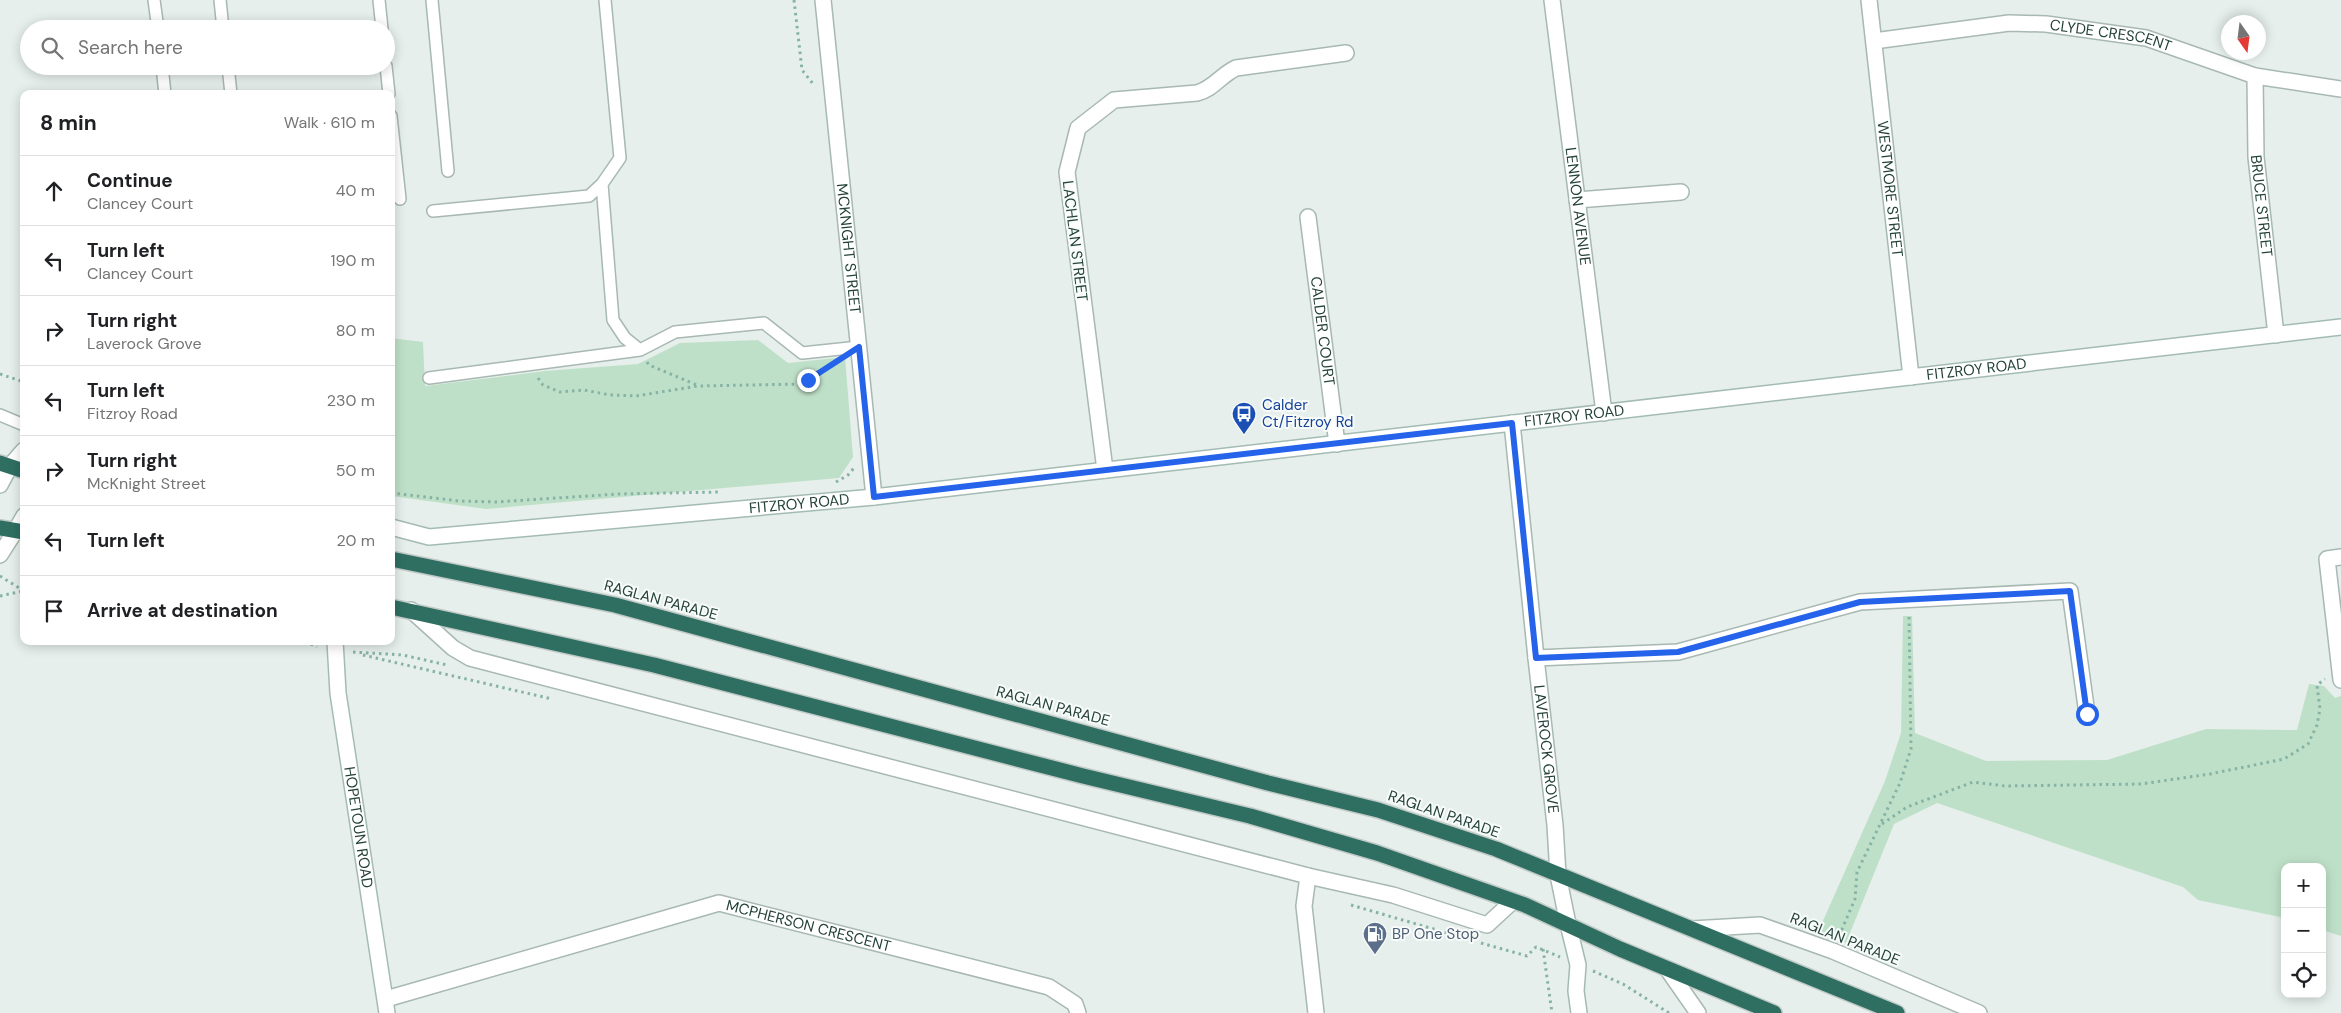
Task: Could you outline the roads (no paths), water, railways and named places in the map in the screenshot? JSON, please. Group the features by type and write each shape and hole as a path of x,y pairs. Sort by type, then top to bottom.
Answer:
{"highway":[{"path":"0,528 20,531"},
{"name":"RAGLAN PARADE","path":"395,560 616,605 1268,783 1378,810 1496,849 1897,1013"},
{"path":"395,608 654,665 1083,776 1250,816 1377,853 1513,901 1668,970 1774,1013"}],"street":[{"name":"MCKNIGHT STREET","path":"823,0 874,497"},
{"name":"LENNON AVENUE","path":"1552,0 1604,413"},
{"name":"WESTMORE STREET","path":"1869,0 1911,377"},
{"name":"CLYDE CRESCENT","path":"1874,41 2009,23 2046,24 2146,38 2255,76 2341,89"},
{"name":"LACHLAN STREET","path":"1105,470 1067,172 1078,128 1114,100 1184,96 1204,91 1227,72 1236,68 1346,53"},
{"name":"BRUCE STREET","path":"2255,76 2256,157 2276,335"},
{"path":"1577,200 1681,192"},
{"name":"CALDER COURT","path":"1308,218 1337,444"},
{"name":"FITZROY ROAD","path":"395,528 429,538 874,497 2341,327"},
{"name":"LAVEROCK GROVE","path":"1512,423 1555,825 1558,875 1578,965 1576,991 1579,1013"},
{"path":"0,485 20,455"},
{"path":"0,554 20,531"},
{"path":"2340,674 2327,559 2341,557"},
{"path":"1536,658 1678,652 1860,602 2070,591 2087,714"},
{"path":"411,610 453,648 470,658 1308,876 1393,895 1487,925 1513,901"},
{"name":"HOPETOUN ROAD","path":"335,645 338,693 387,1006"},
{"path":"1308,876 1304,906 1316,1013"},
{"name":"MCPHERSON CRESCENT","path":"387,1006 719,903 1049,987 1075,1004 1078,1013"},
{"name":"RAGLAN PARADE","path":"1692,929 1760,925 1833,951 1979,1013"},
{"path":"1668,970 1698,1013"}],"lane":[{"path":"154,0 157,20"},
{"path":"220,0 222,20"},
{"path":"379,0 381,20"},
{"path":"432,0 448,171"},
{"path":"433,210 589,196 602,184 620,158 605,0"},
{"path":"163,75 165,90"},
{"path":"229,75 231,90"},
{"path":"387,75 389,90"},
{"path":"395,153 400,199"},
{"path":"602,184 613,320 625,338 640,350"},
{"path":"429,378 640,350 675,332 764,323 802,353 859,347"},
{"path":"0,415 20,423"}],"place":[{"name":"Calder Ct/Fitzroy Rd","path":"1244,435"},
{"name":"BP One Stop","path":"1375,955"}]}
